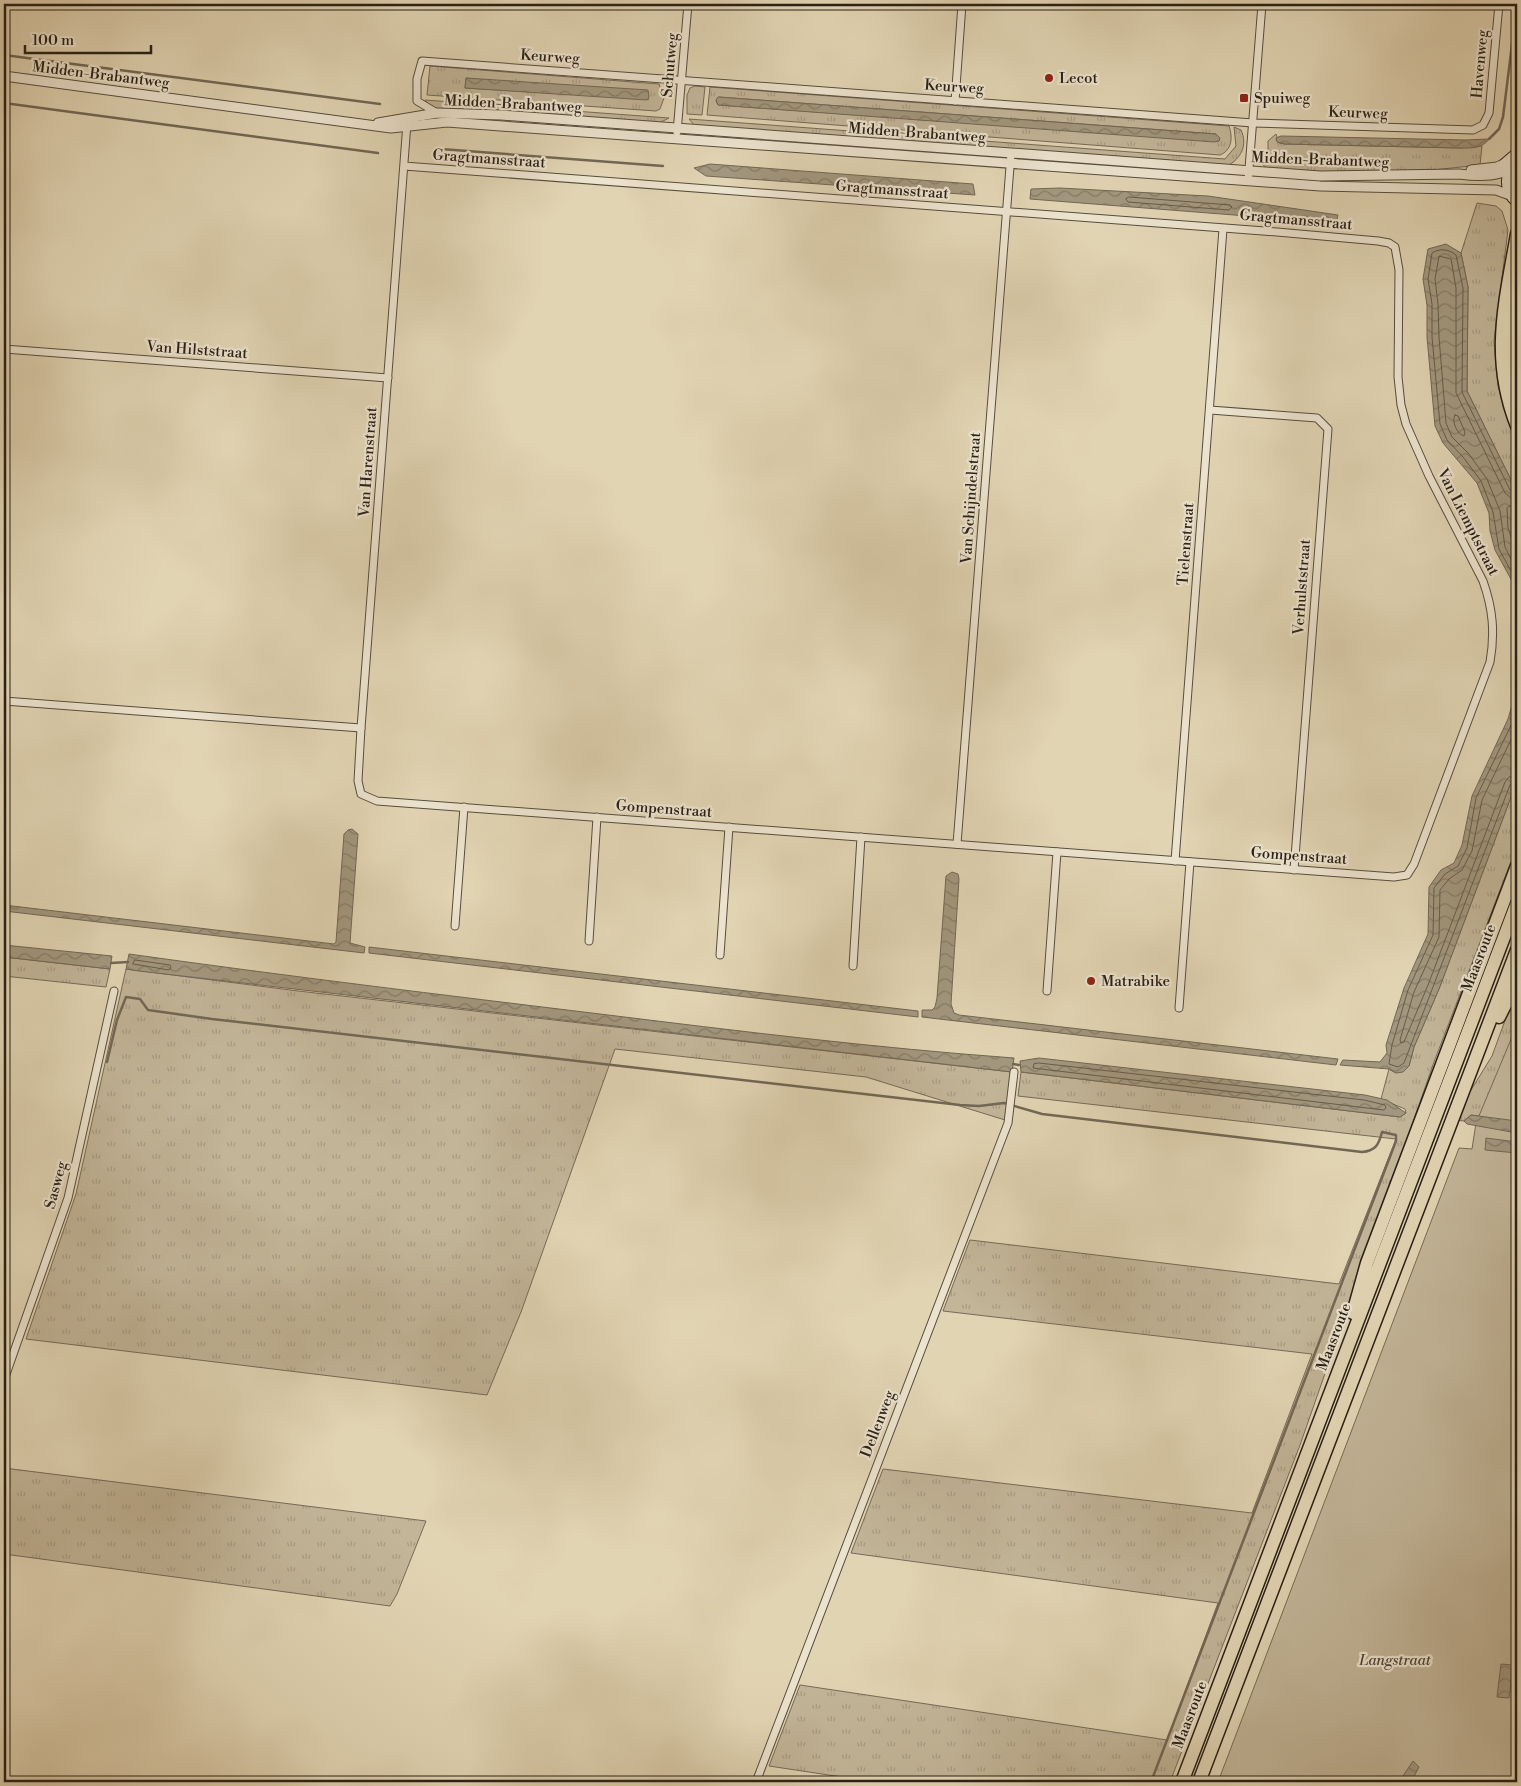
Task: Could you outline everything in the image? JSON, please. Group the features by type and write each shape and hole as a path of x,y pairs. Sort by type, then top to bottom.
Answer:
{"highway":[{"path":"1517,234 1503,310 1500,348 1506,392 1517,426"},
{"path":"1517,299 1510,346 1512,376 1517,404"},
{"path":"1333,1386 1367,1263 1517,866"},
{"name":"Maasroute","path":"1182,1782 1517,903"},
{"path":"1199,1782 1517,950"},
{"path":"1475,1061 1517,981"}],"main road":[{"path":"1513,194 1510,164 1517,152"}],"street":[{"name":"Schutweg","path":"677,133 688,4"},
{"path":"954,101 962,4"},
{"path":"1248,176 1262,4"},
{"name":"Havenweg","path":"1483,125 1489,113 1499,4"},
{"name":"Keurweg","path":"437,113 417,101 417,79 422,61 1252,124 1473,130 1483,125"},
{"name":"Midden-Brabantweg","path":"4,76 373,124 447,122 677,133 1011,154 1383,189 1459,188 1473,186 1513,194"},
{"name":"Midden-Brabantweg","path":"407,122 437,113 501,115 1010,164 1248,176 1459,174 1510,164"},
{"name":"Van Harenstraat","path":"372,800 361,794 358,781 407,122"},
{"name":"Van Schijndelstraat","path":"957,844 1011,154"},
{"name":"Gragtmansstraat","path":"404,166 1378,241"},
{"name":"Tielenstraat","path":"1176,861 1223,228"},
{"name":"Van Liemptstraat","path":"1378,241 1389,243 1395,247 1398,256 1398,377 1401,405 1406,424 1428,476 1480,574 1489,597 1494,627 1490,662 1414,864 1407,875"},
{"name":"Van Hilststraat","path":"4,349 388,378"},
{"name":"Verhulststraat","path":"1210,410 1317,418 1328,429 1294,870"},
{"path":"4,701 361,728"},
{"name":"Gompenstraat","path":"372,800 1294,870 1394,877 1407,875"},
{"path":"455,926 464,807"},
{"name":"Gompenstraat","path":"589,941 597,817"},
{"name":"Gompenstraat","path":"720,955 730,827"},
{"path":"852,966 861,837"},
{"path":"1048,992 1057,852"},
{"path":"1179,1008 1190,862"},
{"name":"Sasweg","path":"4,1380 68,1198 114,991"},
{"name":"Dellenweg","path":"756,1782 999,1147 1010,1111 1014,1072"}],"green space":[{"path":"430,66 659,84 664,98 660,109 656,111 427,95","holes":["466,78 649,99 465,88"]},
{"path":"695,86 705,87 702,115 687,114 687,95 690,88"},
{"path":"710,87 1229,126 1231,139 1227,150 1220,155 707,115","holes":["719,97 1216,134 1219,141 718,105 716,101"]},
{"path":"425,100 669,118 657,124 430,108"},
{"path":"689,119 1225,159 1236,146 1234,127 1241,130 1244,141 1242,151 1236,160 1227,166 696,127"},
{"path":"1276,134 1279,143 1285,144 1460,148 1482,146 1480,165 1423,171 1322,173 1269,170 1261,163 1268,151 1268,141"},
{"path":"1477,203 1496,206 1502,211 1508,230 1494,341 1498,386 1506,415 1517,440 1517,492 1467,391 1468,287 1461,253"},
{"path":"1517,781 1517,846 1434,1062 1300,1445 1170,1782 875,1782 769,1766 800,1685 1167,1740 1218,1603 851,1553 883,1469 1252,1513 1312,1354 943,1311 970,1240 1339,1284 1396,1139 1018,1096 1021,1072 1400,1117 1406,1113 1405,1109 1381,1099 1389,1069 1396,1073 1409,1066 1414,1047 1439,989"},
{"path":"4,957 110,969 106,987 4,976"},
{"path":"126,969 298,991 1012,1072 1005,1120 866,1077 615,1049 521,1312 487,1395 26,1339 76,1194"},
{"path":"1517,988 1517,1121 1471,1115 1464,1121 1456,1120 1463,1103 1492,1056"},
{"name":"Langstraat","path":"1517,1025 1517,1782 1218,1782 1459,1148 1472,1149 1476,1123"},
{"path":"4,1468 426,1521 397,1594 390,1606 4,1554"}],"water":[{"path":"466,78 648,90 649,97 647,100 465,88"},
{"path":"718,97 1216,134 1220,138 1219,141 1214,142 718,105 716,100"},
{"path":"1281,136 1489,139 1480,146 1460,148 1285,144 1277,142 1276,138"},
{"path":"710,164 973,184 975,195 706,176 694,168"},
{"path":"1060,188 1208,196 1338,215 1336,223 1030,199 1031,189"},
{"path":"1446,244 1461,253 1468,287 1467,391 1517,492 1517,590 1495,550 1490,531 1489,513 1477,483 1443,443 1435,426 1427,337 1427,305 1423,279 1428,249"},
{"path":"1517,687 1517,781 1439,989 1414,1047 1409,1066 1403,1072 1396,1073 1389,1069 1340,1065 1343,1060 1380,1062 1387,1053 1386,1045 1404,988 1428,934 1429,887 1441,870 1454,863 1462,845 1472,796 1508,719"},
{"path":"352,829 358,834 350,943 365,947 364,953 4,911 4,905 334,944 336,942 344,834"},
{"path":"952,872 958,874 959,879 951,1004 954,1013 1338,1059 1336,1065 922,1017 922,1010 932,1010 935,1007 937,998 946,876"},
{"path":"4,945 112,956 110,969 4,957"},
{"path":"369,947 918,1011 918,1017 369,953"},
{"path":"129,954 755,1033 1014,1058 1012,1072 139,971 126,969"},
{"path":"1039,1058 1365,1095 1387,1100 1406,1113 1400,1117 1021,1072 1020,1061"},
{"path":"1471,1115 1517,1121 1517,1133 1467,1124 1464,1121"},
{"path":"1486,1138 1517,1142 1517,1153 1485,1150"},
{"path":"1501,1664 1513,1665 1509,1698 1497,1697"},
{"path":"1413,1761 1419,1767 1411,1782 1399,1782"}],"waterway":[{"path":"1489,139 1499,129 1503,117 1517,4"},
{"path":"4,55 380,104"},
{"path":"4,103 378,153"},
{"path":"441,149 663,166"},
{"path":"111,963 128,962"},
{"path":"107,1062 117,1020 126,997 140,999 148,1010 212,1019 960,1105 979,1106 1004,1103 1042,1114 1362,1152 1374,1148 1380,1140 1382,1132 1396,1135 1396,1141 1151,1782"},
{"path":"1013,1064 1019,1065"}],"place":[{"name":"Lecot","path":"1049,78"},
{"name":"Spuiweg","path":"1244,98"},
{"name":"Matrabike","path":"1091,981"}]}
